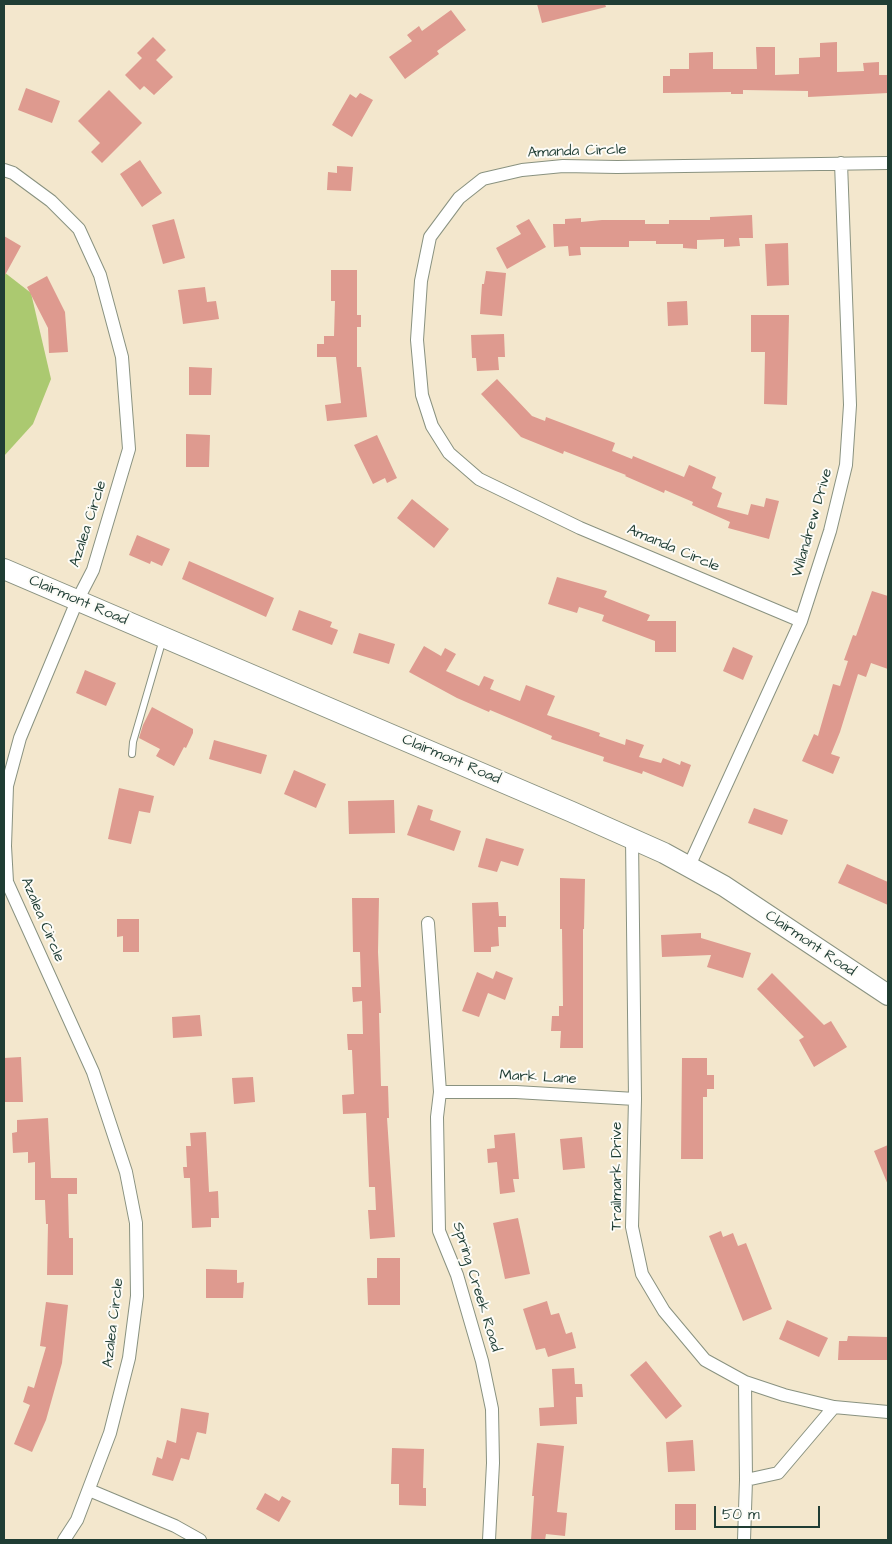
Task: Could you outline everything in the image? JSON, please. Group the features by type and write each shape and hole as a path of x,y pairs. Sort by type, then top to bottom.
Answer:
{"main road":[{"name":"Clairmont Road","path":"4,569 632,838 689,866 724,886 882,992"}],"street":[{"name":"Amanda Circle","path":"801,621 580,528 479,479 448,453 432,426 422,396 417,340 421,281 430,238 459,198 484,179 522,170 563,166 617,167 888,162"},
{"name":"Wilandrew Drive","path":"689,866 801,621 830,531 846,465 850,405 842,163"},
{"name":"Azalea Circle","path":"4,170 13,173 51,201 78,229 100,275 122,357 128,449 93,570 77,601 20,738 7,786 5,846 7,882 93,1072 126,1172 136,1223 137,1296 129,1358 110,1433 90,1490 77,1520 64,1540"},
{"name":"Trailmark Drive","path":"632,838 635,1099 632,1227 642,1274 664,1312 705,1360 745,1382 784,1395 834,1407 888,1412"},
{"name":"Spring Creek Road","path":"428,923 440,1092 437,1117 439,1231 457,1275 482,1361 492,1409 493,1464 489,1540"},
{"path":"882,992 888,1008"},
{"name":"Mark Lane","path":"440,1092 516,1092 635,1099"},
{"path":"744,1540 746,1480 745,1382"},
{"path":"746,1480 778,1473 834,1407"},
{"path":"90,1490 175,1526 200,1540"}],"lane":[{"path":"132,754 133,742 164,638"}],"green space":[{"path":"4,272 31,293 51,379 33,424 4,456"}],"building":[{"path":"537,4 605,4 606,7 542,23"},
{"path":"451,10 466,30 437,51 439,54 405,79 389,57 412,41 407,35 419,26 422,31"},
{"path":"153,37 166,50 156,60 173,77 154,95 144,86 140,90 125,75 142,58 137,53"},
{"path":"837,42 837,72 864,71 863,63 879,62 879,75 888,75 888,93 808,97 808,91 743,90 743,94 731,94 731,92 663,93 663,76 670,76 670,69 689,69 689,53 713,52 713,69 757,69 756,47 775,47 775,75 799,74 799,58 820,57 820,43"},
{"path":"26,88 60,101 52,123 18,110"},
{"path":"109,90 142,123 102,163 91,152 100,143 78,121"},
{"path":"360,93 373,100 352,137 332,125 350,94 356,98"},
{"path":"140,160 162,193 142,207 120,174"},
{"path":"337,166 353,167 351,191 327,190 328,172 337,173"},
{"path":"752,215 753,238 739,238 740,246 724,247 724,239 697,240 697,249 683,248 683,244 629,241 629,247 580,247 581,255 569,256 568,246 554,247 553,224 565,224 565,219 581,218 581,222 645,220 645,224 669,224 669,220 710,220 710,217"},
{"path":"174,219 185,258 163,264 152,225"},
{"path":"529,219 546,247 507,269 496,248 521,234 516,226"},
{"path":"4,236 21,246 4,277"},
{"path":"788,243 789,285 767,286 765,244"},
{"path":"331,270 357,270 357,315 361,315 361,327 357,327 357,367 361,367 367,417 327,421 325,405 341,403 336,357 317,357 317,344 324,344 324,336 334,336 335,301 331,301"},
{"path":"486,271 506,273 502,316 480,314 482,284 484,284"},
{"path":"47,276 65,312 68,352 49,353 48,328 27,287"},
{"path":"205,287 207,302 216,301 219,319 183,324 178,290"},
{"path":"687,301 688,325 668,326 667,302"},
{"path":"751,315 789,315 787,405 764,404 765,352 751,352"},
{"path":"504,334 505,357 498,357 499,370 477,371 476,358 472,358 471,335"},
{"path":"189,367 212,368 211,395 189,395"},
{"path":"497,379 532,416 545,421 546,417 615,443 612,451 632,459 633,456 684,477 689,465 716,477 712,488 722,493 717,507 748,515 751,504 764,507 766,498 779,501 769,539 728,528 730,522 692,505 693,502 665,490 664,493 626,475 564,451 563,454 521,437 481,394"},
{"path":"186,434 210,435 209,467 186,467"},
{"path":"377,435 397,478 387,483 385,478 373,484 354,445"},
{"path":"412,499 449,529 434,548 397,518"},
{"path":"137,535 170,549 162,566 151,561 150,564 129,555"},
{"path":"189,561 274,598 266,617 182,579"},
{"path":"557,577 607,591 604,597 650,615 647,621 676,621 676,652 655,652 655,641 602,621 604,615 579,607 577,613 548,604"},
{"path":"872,591 888,596 888,669 871,663 866,677 858,674 831,754 840,757 833,774 802,761 814,734 818,736 833,684 840,686 848,661 844,660 853,635 856,636"},
{"path":"299,610 332,622 330,627 338,630 332,645 292,630"},
{"path":"359,633 395,644 389,664 353,653"},
{"path":"424,646 441,656 445,648 456,654 446,671 479,686 484,676 494,680 490,689 520,701 526,685 555,696 547,715 600,733 599,736 625,745 626,739 644,745 639,757 661,763 663,758 680,765 681,761 691,765 683,787 643,771 642,774 603,761 604,757 551,739 552,736 490,710 489,712 457,698 409,672"},
{"path":"733,647 753,656 743,680 723,671"},
{"path":"85,670 116,683 106,706 76,693"},
{"path":"152,707 193,729 186,748 184,747 174,766 156,756 160,749 139,738"},
{"path":"214,740 267,755 261,774 209,759"},
{"path":"294,770 326,784 316,808 284,794"},
{"path":"119,788 154,796 150,813 139,811 131,844 108,839"},
{"path":"394,800 395,833 349,834 348,801"},
{"path":"418,805 433,810 430,820 461,831 454,851 407,835"},
{"path":"754,808 788,820 782,835 748,823"},
{"path":"486,838 524,849 518,866 501,861 497,872 478,867"},
{"path":"847,864 888,882 888,905 838,883"},
{"path":"560,878 585,879 583,1048 560,1048 561,1031 551,1031 552,1016 559,1016 559,1006 563,1006"},
{"path":"352,898 379,898 378,952 381,1013 379,1013 381,1086 388,1086 389,1118 387,1118 395,1237 370,1239 368,1210 376,1210 375,1187 369,1187 366,1113 343,1114 342,1095 354,1094 352,1050 348,1050 347,1034 363,1034 362,1001 353,1002 352,987 361,987 360,952 353,952"},
{"path":"498,902 499,916 506,916 506,927 498,927 499,946 491,947 491,952 474,952 472,903"},
{"path":"117,919 139,919 139,952 123,952 123,936 117,937"},
{"path":"701,933 701,938 751,953 743,978 707,967 711,955 662,957 661,935"},
{"path":"496,971 513,978 505,1000 488,993 479,1017 462,1011 477,972 493,979"},
{"path":"772,973 824,1025 831,1021 847,1047 814,1067 799,1040 804,1037 757,989"},
{"path":"200,1015 202,1036 173,1038 172,1017"},
{"path":"21,1057 23,1102 4,1102 4,1058"},
{"path":"682,1058 707,1058 707,1075 714,1075 714,1089 707,1089 707,1097 703,1097 703,1159 681,1159"},
{"path":"253,1077 255,1102 234,1104 232,1078"},
{"path":"48,1118 51,1178 77,1178 77,1194 68,1194 69,1238 73,1238 73,1275 47,1275 48,1224 46,1224 45,1200 35,1200 35,1162 28,1163 28,1152 13,1153 12,1133 17,1132 17,1120"},
{"path":"206,1132 209,1192 218,1191 219,1218 211,1218 211,1227 192,1228 190,1178 184,1178 183,1167 187,1167 186,1146 191,1146 190,1133"},
{"path":"515,1133 519,1179 513,1179 515,1192 500,1194 497,1162 488,1163 487,1149 495,1148 494,1135"},
{"path":"582,1137 585,1168 563,1170 560,1139"},
{"path":"888,1145 888,1185 874,1151"},
{"path":"518,1218 530,1274 505,1279 493,1223"},
{"path":"721,1231 723,1237 733,1233 738,1246 746,1243 772,1309 743,1321 709,1236"},
{"path":"377,1258 400,1258 400,1305 368,1305 367,1278 377,1278"},
{"path":"206,1269 237,1270 237,1283 244,1282 243,1298 206,1298"},
{"path":"547,1301 551,1315 559,1313 566,1334 572,1332 576,1348 548,1357 545,1348 536,1350 523,1309"},
{"path":"46,1302 68,1305 62,1363 46,1420 32,1452 14,1444 30,1405 23,1402 28,1386 34,1388 46,1347 40,1346"},
{"path":"787,1320 828,1338 819,1357 779,1339"},
{"path":"848,1336 888,1337 888,1360 838,1360 839,1341 847,1341"},
{"path":"646,1361 682,1406 666,1419 630,1375"},
{"path":"574,1368 575,1384 582,1384 583,1397 576,1397 577,1424 540,1426 539,1408 554,1407 552,1369"},
{"path":"181,1408 209,1413 206,1434 197,1432 189,1460 181,1458 173,1481 152,1475 157,1457 162,1459 167,1440 176,1443"},
{"path":"693,1440 695,1471 668,1472 666,1442"},
{"path":"537,1443 564,1446 557,1512 567,1513 565,1536 546,1534 545,1540 531,1540 534,1496 532,1496"},
{"path":"392,1448 424,1449 423,1488 426,1488 426,1506 399,1505 399,1484 391,1484"},
{"path":"265,1493 279,1501 282,1496 291,1501 279,1522 256,1509"},
{"path":"675,1504 696,1504 696,1530 675,1530"}]}
